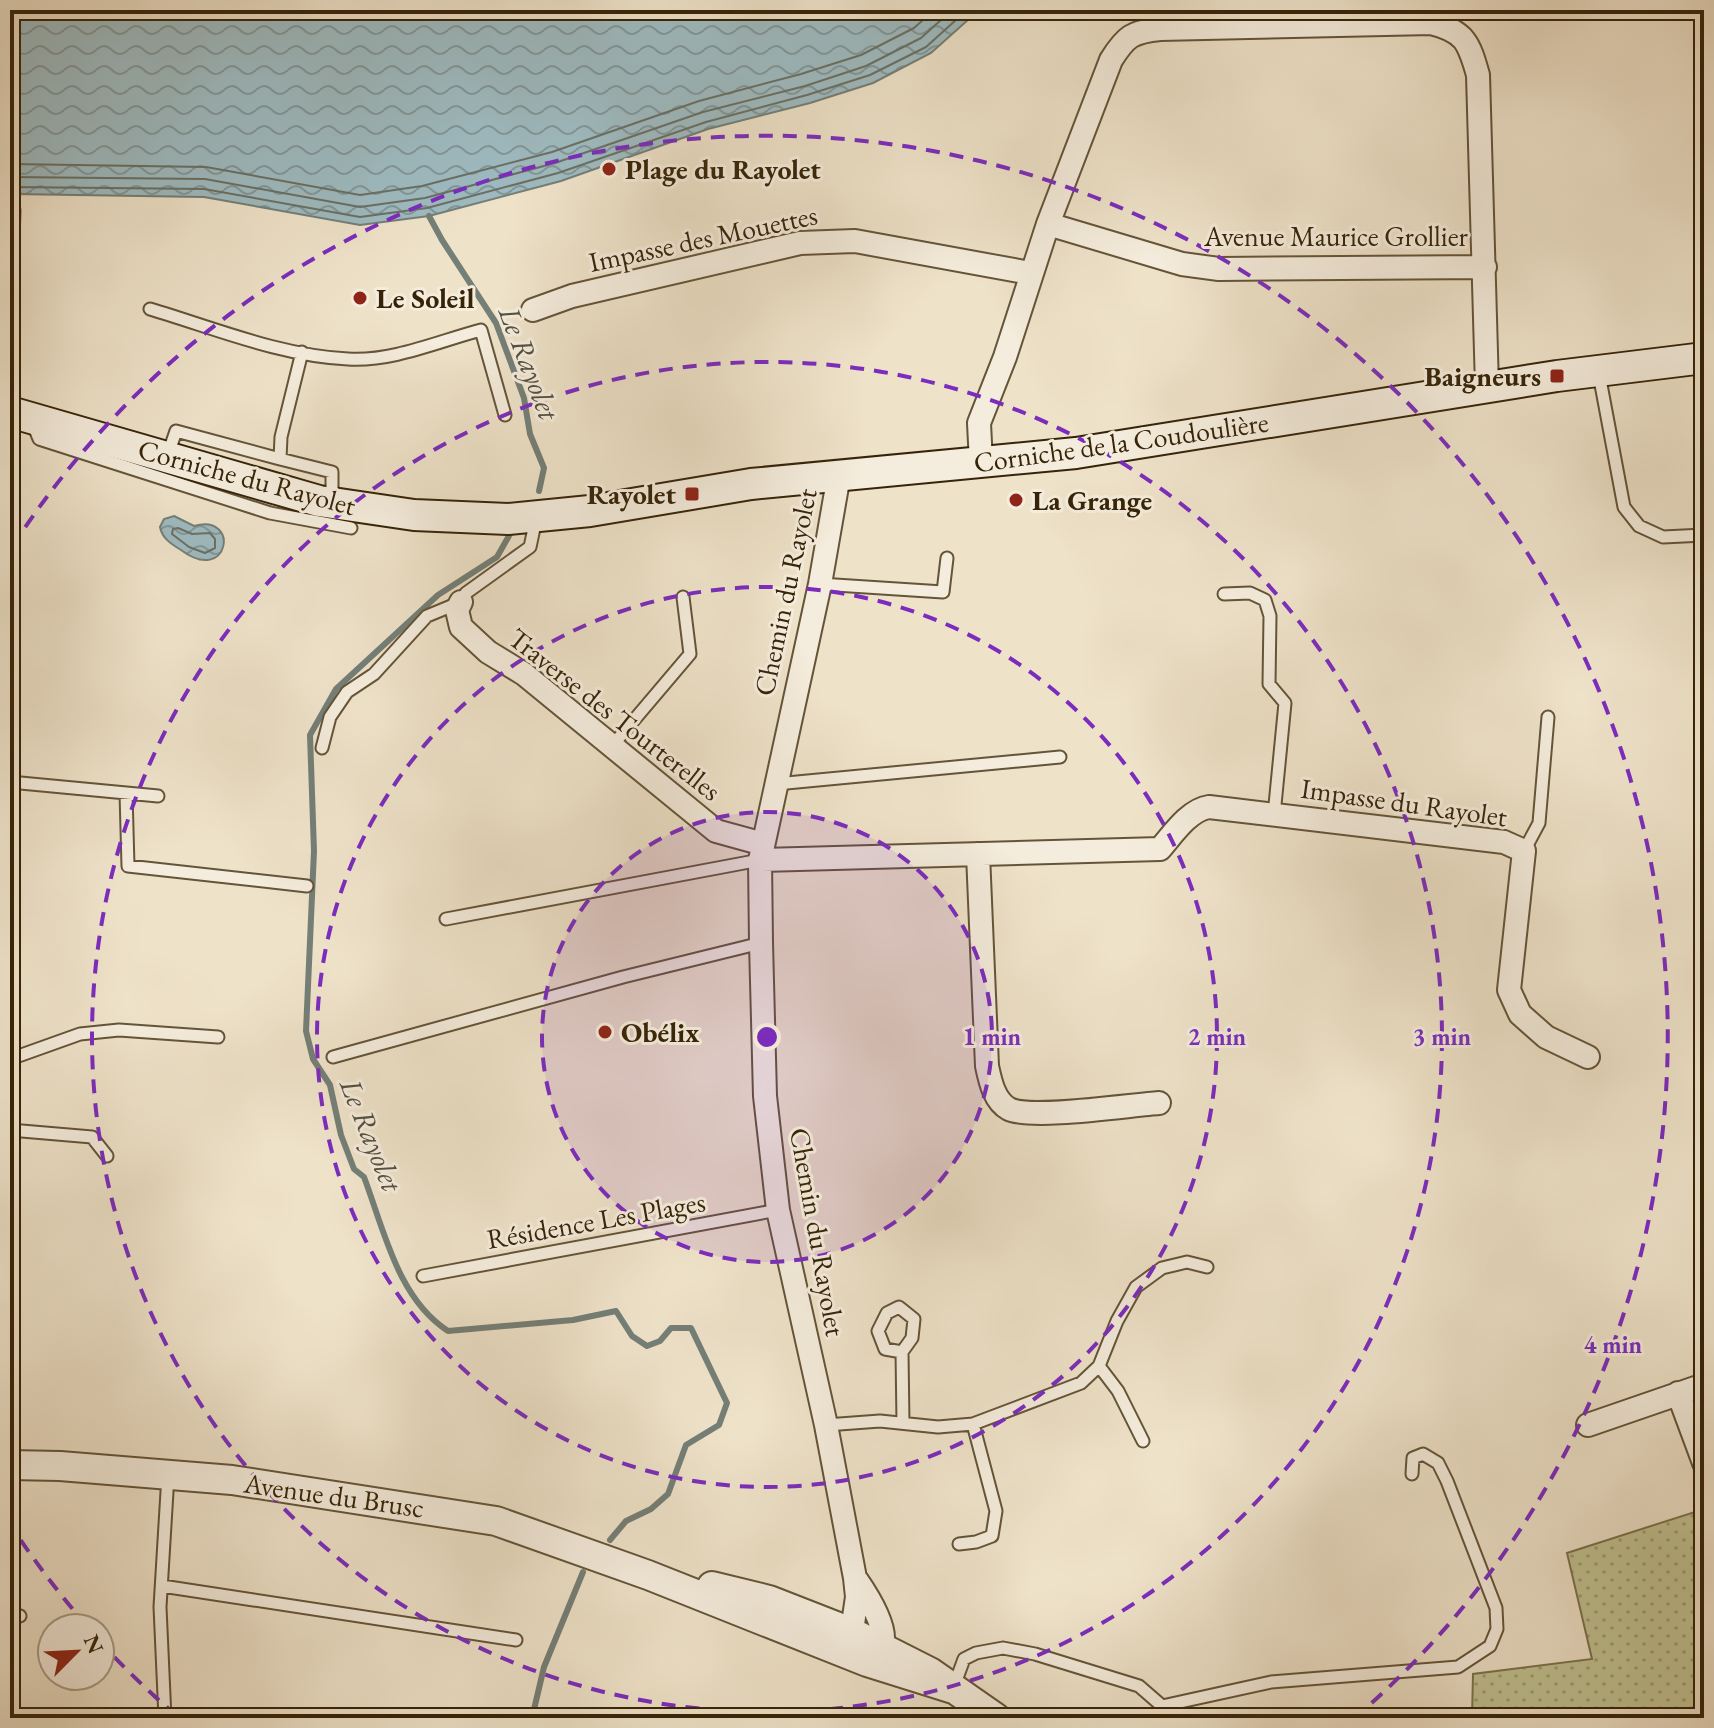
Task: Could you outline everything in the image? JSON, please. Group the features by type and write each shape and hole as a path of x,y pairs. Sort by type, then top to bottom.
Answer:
{"main road":[{"name":"Corniche de la Coudoulière","path":"537,517 751,484 1090,450 1598,370 1704,358"},
{"name":"Corniche du Rayolet","path":"20,414 319,501 460,519 537,517"}],"street":[{"name":"Avenue Maurice Grollier","path":"981,463 979,423 1005,357 1030,273 1111,60 1123,41 1139,31 1240,19 1431,23 1448,27 1463,36 1478,75 1487,387"},
{"name":"Avenue Maurice Grollier","path":"1048,224 1182,264 1219,269 1485,267"},
{"name":"Impasse des Mouettes","path":"533,310 572,296 800,243 855,241 1030,273"},
{"name":"Chemin du Rayolet","path":"839,475 820,584 762,852 761,943 765,1096 778,1210 826,1425 855,1578 862,1646"},
{"name":"Traverse des Tourterelles","path":"461,602 457,610 461,627 488,652 524,674 716,831 762,852"},
{"name":"Impasse du Rayolet","path":"762,852 978,854 1160,849 1200,808 1209,807 1377,824 1504,842 1524,851 1509,990 1520,1014 1546,1037 1588,1057"},
{"path":"978,854 987,1066 992,1088 1007,1108 1030,1114 1159,1103"},
{"path":"1588,1425 1704,1385"},
{"path":"1678,1393 1704,1463"},
{"name":"Avenue du Brusc","path":"10,1465 232,1480 496,1521 648,1575 754,1618 862,1646"},
{"name":"Avenue du Brusc","path":"648,1575 692,1581 769,1600 862,1646 930,1672 996,1718"},
{"path":"855,1578 869,1598 883,1638 862,1646"}],"lane":[{"path":"10,337 14,210"},
{"path":"150,309 302,352 349,359 384,357 481,330 505,415"},
{"path":"280,459 281,437 302,352"},
{"path":"1598,370 1624,507 1639,526 1663,537 1704,535"},
{"path":"20,414 39,439 270,513 351,528"},
{"path":"167,457 176,431 332,472 332,491"},
{"path":"322,748 330,717 347,692 374,674 427,616 461,602 466,593 530,547 537,517"},
{"path":"820,584 943,592 947,558"},
{"name":"Impasse du Rayolet","path":"1224,594 1250,593 1265,600 1270,616 1269,684 1285,703 1274,815"},
{"path":"612,746 690,654 683,597"},
{"name":"Impasse du Rayolet","path":"1524,851 1539,823 1548,717"},
{"path":"776,784 1060,757"},
{"path":"10,782 158,796"},
{"path":"126,793 128,866 307,886"},
{"path":"446,919 762,852"},
{"path":"333,1057 623,977 761,943"},
{"path":"10,1059 80,1034 119,1030 218,1037"},
{"path":"10,1130 92,1137 107,1156"},
{"name":"Résidence Les Plages","path":"423,1276 778,1210"},
{"path":"826,1425 880,1421 938,1427 973,1424 1081,1383 1099,1366 1117,1321 1136,1287 1162,1268 1187,1262 1207,1267"},
{"path":"902,1352 903,1423"},
{"path":"1099,1366 1118,1391 1143,1441"},
{"path":"959,1544 992,1536 996,1511 973,1424"},
{"path":"1162,1706 1271,1682 1458,1667 1490,1646 1497,1629 1496,1608 1447,1481 1438,1463 1423,1454 1413,1458 1412,1474"},
{"path":"165,1718 162,1586 168,1474"},
{"path":"162,1586 516,1640"},
{"path":"953,1689 964,1659 976,1653 1003,1648 1035,1654 1139,1686 1162,1706 1168,1718"}],"green space":[{"path":"1704,1509 1704,1718 1472,1718 1473,1674 1592,1659 1567,1553"}],"water":[{"path":"10,10 979,10 931,53 873,83 708,129 561,181 429,216 360,225 204,197 13,194 10,180"},
{"path":"174,516 194,526 209,525 219,529 223,547 219,555 210,560 197,559 170,543 160,527 164,519"}],"waterway":[{"name":"Le Rayolet","path":"429,216 496,323 524,398 530,434 544,468 539,491"},
{"name":"Le Rayolet","path":"510,534 497,557 438,595 336,689 310,735 314,851 306,1031 313,1059 330,1085 341,1135 354,1169 364,1177 395,1262 417,1301 448,1331 573,1320 616,1311 632,1336 647,1346 660,1341 671,1328 691,1328 727,1403 719,1425 686,1445 668,1494 651,1509 626,1521 610,1540"},
{"name":"Le Rayolet","path":"532,1718 544,1667 583,1572"}],"place":[{"name":"Plage du Rayolet","path":"609,169"},
{"name":"Le Soleil","path":"360,298"},
{"name":"Baigneurs","path":"1557,376"},
{"name":"Rayolet","path":"692,494"},
{"name":"La Grange","path":"1016,500"},
{"name":"Obélix","path":"605,1032"}]}
